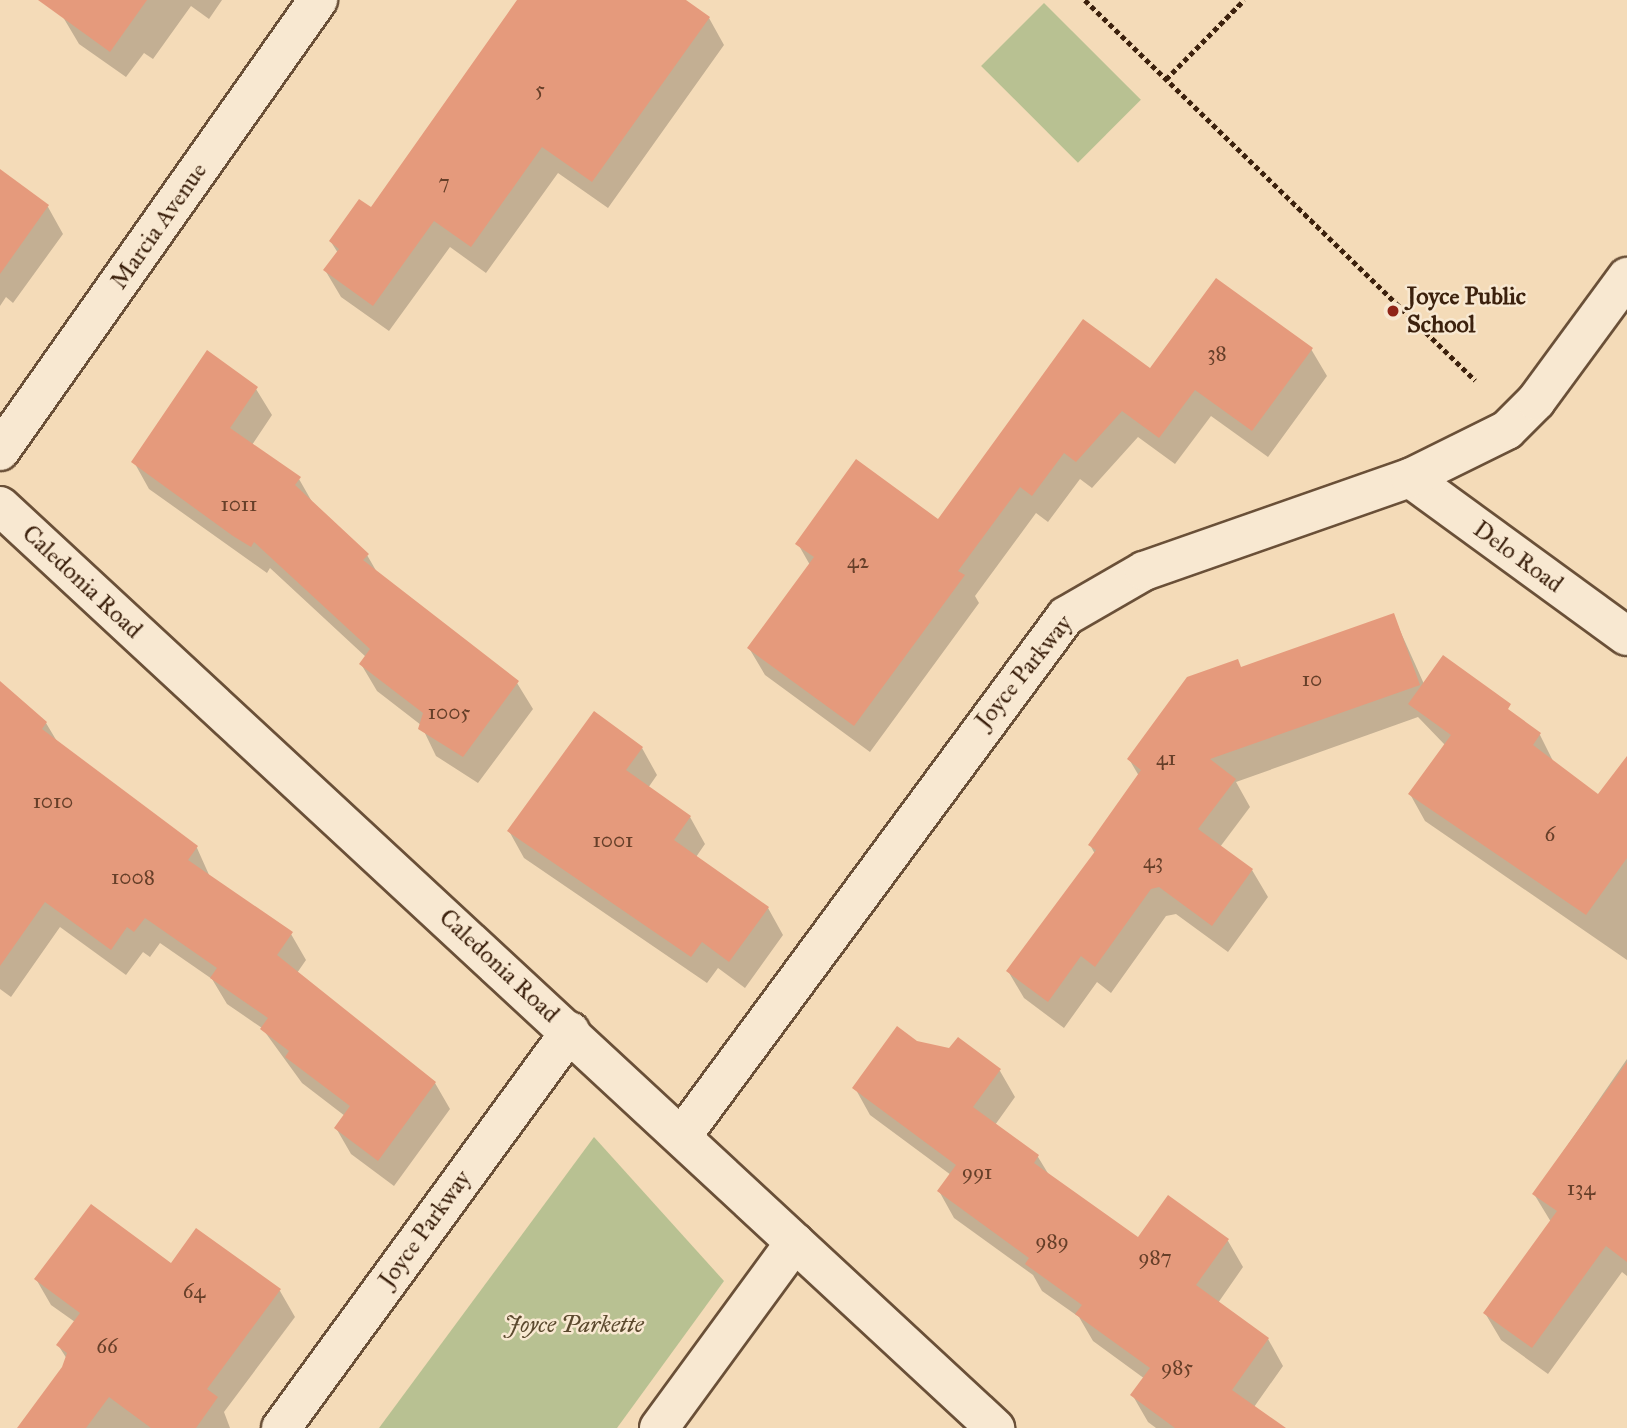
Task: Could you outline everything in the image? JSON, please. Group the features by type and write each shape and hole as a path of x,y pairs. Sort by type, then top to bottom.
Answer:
{"street":[{"name":"Marcia Avenue","path":"0,451 318,0"},
{"name":"Joyce Parkway","path":"682,1136 1066,615 1144,571 1410,478 1507,429 1536,401 1627,277"},
{"name":"Delo Road","path":"1410,478 1627,636"},
{"name":"Caledonia Road","path":"0,506 570,1031 995,1428"},
{"name":"Joyce Parkway","path":"281,1428 570,1031"},
{"path":"659,1428 795,1242"}],"path":[{"path":"1085,0 1475,380"},
{"path":"1166,79 1244,0"}],"green space":[{"path":"1044,3 1141,100 1078,163 981,66"},
{"name":"Joyce Parkette","path":"594,1137 724,1281 617,1428 379,1428"}],"building":[{"path":"38,0 147,0 110,52"},
{"path":"517,0 686,0 710,17 592,182 542,147 471,247 434,221 373,306 323,270 339,249 329,241 359,199 371,207"},
{"path":"0,169 49,205 0,274"},
{"path":"1216,278 1313,348 1252,431 1195,390 1159,438 1122,411 1076,462 1064,453 1032,496 1020,487 958,571 965,575 854,726 747,648 814,557 795,544 856,459 938,519 1083,319 1150,368"},
{"path":"207,350 258,387 230,428 301,477 295,485 369,554 363,560 519,681 463,757 418,729 423,713 359,664 370,649 254,542 251,547 233,536 131,462"},
{"path":"1394,613 1420,685 1210,759 1236,779 1198,829 1253,869 1212,926 1159,887 1151,889 1095,967 1081,956 1048,1002 1006,971 1096,850 1088,845 1141,770 1127,759 1187,677 1238,659 1241,667"},
{"path":"1443,655 1511,704 1508,709 1541,733 1533,745 1598,794 1627,756 1627,858 1586,915 1408,794 1451,735 1408,704"},
{"path":"0,681 47,722 42,729 198,846 188,860 293,932 277,955 436,1082 378,1161 334,1128 350,1106 285,1057 289,1051 260,1029 268,1018 210,978 217,968 145,918 134,932 127,927 111,950 45,902 0,966"},
{"path":"594,711 643,747 626,770 691,816 674,840 769,907 729,962 702,942 691,957 507,831"},
{"path":"897,1026 917,1041 949,1048 958,1037 1001,1069 973,1107 1039,1155 1034,1163 1138,1237 1168,1195 1229,1239 1196,1285 1269,1338 1232,1390 1286,1428 1175,1428 1130,1395 1150,1368 1075,1314 1082,1305 1025,1264 1029,1258 937,1191 956,1165 852,1088"},
{"path":"1627,1062 1627,1262 1606,1246 1532,1348 1483,1313 1557,1211 1532,1194"},
{"path":"91,1204 171,1263 196,1228 281,1289 207,1389 218,1397 196,1428 151,1428 109,1397 86,1428 17,1428 62,1367 67,1353 56,1345 80,1313 34,1279"}],"place":[{"name":"Joyce Public School","path":"1393,311"}]}
